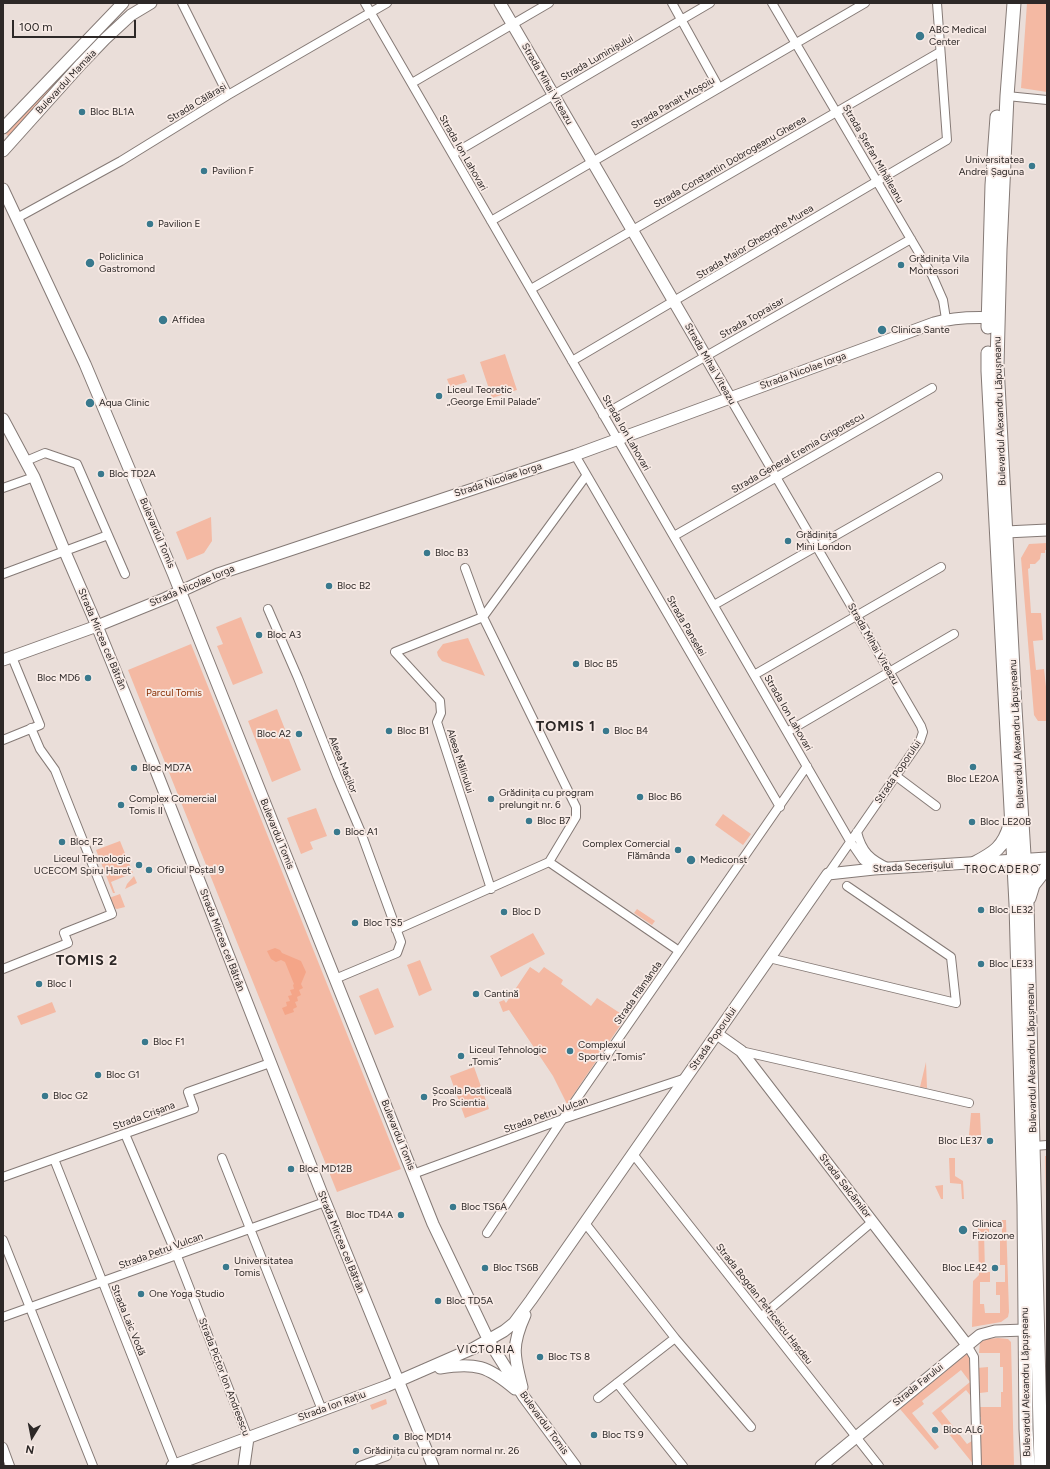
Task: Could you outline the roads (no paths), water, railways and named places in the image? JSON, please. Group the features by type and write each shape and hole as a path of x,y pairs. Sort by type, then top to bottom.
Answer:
{"main road":[{"name":"Bulevardul Alexandru Lăpușneanu","path":"1007,3 992,185 993,318 997,365 1015,708 1019,860 1019,1006 1026,1429 1028,1466"},
{"name":"Bulevardul Alexandru Lăpușneanu","path":"1014,3 989,386 1012,819 1027,904 1041,1466"},
{"path":"975,863 988,856 1000,846 1008,832 1012,819"},
{"path":"1027,904 1033,884 1047,867"}],"street":[{"path":"123,3 131,16"},
{"name":"Bulevardul Mamaia","path":"3,128 123,3"},
{"name":"Bulevardul Mamaia","path":"3,151 81,64 131,16 152,3"},
{"path":"182,3 228,96"},
{"name":"Strada Ion Lahovari","path":"365,3 850,841 863,860 874,869"},
{"name":"Strada Călărași","path":"17,218 121,161 228,96 387,3"},
{"name":"Strada Mihai Viteazu","path":"500,3 921,726"},
{"path":"412,83 549,3"},
{"path":"672,3 719,88"},
{"name":"Strada Luminișului","path":"453,154 710,3"},
{"name":"Strada Ștefan Mihăileanu","path":"772,3 932,275 941,295 946,319"},
{"name":"Strada Panait Moșoiu","path":"491,221 866,3"},
{"path":"937,3 940,52"},
{"name":"Strada Constantin Dobrogeanu Gherea","path":"531,289 940,52"},
{"name":"Strada Maior Gheorghe Murea","path":"572,361 947,140 940,52"},
{"path":"1007,96 1047,100"},
{"name":"Bulevardul Tomis","path":"3,188 85,364 181,591 433,1224 489,1341 524,1397 575,1466"},
{"name":"Strada Topraisar","path":"603,414 912,239"},
{"name":"Strada Nicolae Iorga","path":"7,659 97,626 218,574 575,455 946,319 993,318"},
{"name":"Strada General Eremia Grigorescu","path":"674,536 932,388"},
{"name":"Strada Mircea cel Bătrân","path":"3,418 34,477 97,626 156,771 325,1202 433,1466"},
{"path":"26,461 45,453 77,464 125,574"},
{"name":"Strada Panselei","path":"575,455 780,807"},
{"path":"483,617 586,476"},
{"path":"3,488 34,477"},
{"path":"714,605 938,477"},
{"path":"1006,532 1047,530"},
{"path":"3,574 108,535"},
{"path":"754,675 941,567"},
{"path":"335,979 397,953 401,942 396,930 549,862 576,817 576,807 483,617 465,568"},
{"name":"Aleea Macilor","path":"268,608 360,830 396,930"},
{"name":"Aleea Mălinului","path":"483,617 395,652 440,701 441,713 437,722 491,889"},
{"path":"787,732 954,634"},
{"path":"3,740 40,725 7,659"},
{"name":"Strada Poporului","path":"489,1341 514,1323 531,1300 920,741 923,732 921,726"},
{"path":"3,969 68,943 64,933 112,914 55,770 40,750 32,728"},
{"name":"Strada Flămânda","path":"486,1233 807,766"},
{"path":"896,776 936,806"},
{"path":"857,832 864,850 878,863 890,868"},
{"name":"Strada Secerișului","path":"828,874 874,869 1047,858"},
{"path":"549,862 680,951"},
{"path":"769,958 956,1003 951,957 847,886"},
{"name":"Strada Salcâmilor","path":"717,1034 741,1051 967,1345"},
{"path":"741,1051 969,1103"},
{"name":"Strada Crișana","path":"3,1177 194,1109 188,1092 270,1063"},
{"name":"Strada Petru Vulcan","path":"413,1174 563,1119 686,1078"},
{"name":"Strada Pictor Ion Andreescu","path":"125,1134 177,1256 248,1438 244,1466"},
{"path":"1034,1146 1047,1145"},
{"name":"Strada Bogdan Petriceicu Hașdeu","path":"633,1154 879,1466"},
{"path":"222,1158 322,1410"},
{"name":"Strada Laic Vodă","path":"54,1159 174,1466"},
{"name":"Strada Petru Vulcan","path":"3,1317 325,1202"},
{"path":"762,1316 872,1222"},
{"path":"585,1223 675,1338 751,1427"},
{"path":"3,1240 93,1466"},
{"path":"524,1397 516,1362 515,1344 519,1328 531,1300"},
{"name":"Strada Farului","path":"821,1466 967,1345 986,1332 1025,1330"},
{"path":"598,1398 675,1338"},
{"name":"Strada Ion Rațiu","path":"174,1466 399,1381 489,1341"},
{"path":"967,1345 974,1357 977,1466"},
{"path":"425,1370 467,1365 479,1367 500,1376 524,1397"},
{"path":"617,1383 683,1466"},
{"path":"3,1447 10,1466"},
{"path":"360,1466 387,1456"}],"place":[{"name":"ABC Medical Center","path":"920,36"},
{"name":"Bloc BL1A","path":"82,112"},
{"name":"Universitatea Andrei Șaguna","path":"1032,166"},
{"name":"Pavilion F","path":"204,171"},
{"name":"Pavilion E","path":"150,224"},
{"name":"Policlinica Gastromond","path":"90,263"},
{"name":"Grădinița Vila Montessori","path":"901,265"},
{"name":"Affidea","path":"163,320"},
{"name":"Clinica Sante","path":"882,330"},
{"name":"Liceul Teoretic „George Emil Palade”","path":"439,396"},
{"name":"Aqua Clinic","path":"90,403"},
{"name":"Bloc TD2A","path":"101,474"},
{"name":"Grădinița Mini London","path":"788,541"},
{"name":"Bloc B3","path":"427,553"},
{"name":"Bloc B2","path":"329,586"},
{"name":"Bloc A3","path":"259,635"},
{"name":"Bloc B5","path":"576,664"},
{"name":"Bloc MD6","path":"88,678"},
{"name":"Bloc B1","path":"389,731"},
{"name":"Bloc B4","path":"606,731"},
{"name":"Bloc A2","path":"299,734"},
{"name":"Bloc LE20A","path":"973,767"},
{"name":"Bloc MD7A","path":"134,768"},
{"name":"Bloc B6","path":"640,797"},
{"name":"Grădinița cu program prelungit nr. 6","path":"491,799"},
{"name":"Complex Comercial Tomis II","path":"121,805"},
{"name":"Bloc B7","path":"529,821"},
{"name":"Bloc LE20B","path":"972,822"},
{"name":"Bloc A1","path":"337,832"},
{"name":"Bloc F2","path":"62,842"},
{"name":"Complex Comercial Flămânda","path":"678,850"},
{"name":"Mediconst","path":"691,860"},
{"name":"Liceul Tehnologic UCECOM Spiru Haret","path":"139,865"},
{"name":"Oficiul Poștal 9","path":"149,870"},
{"name":"Bloc LE32","path":"981,910"},
{"name":"Bloc D","path":"504,912"},
{"name":"Bloc TS5","path":"355,923"},
{"name":"Bloc LE33","path":"981,964"},
{"name":"Bloc I","path":"39,984"},
{"name":"Cantină","path":"476,994"},
{"name":"Bloc F1","path":"145,1042"},
{"name":"Complexul Sportiv „Tomis”","path":"570,1051"},
{"name":"Liceul Tehnologic „Tomis”","path":"461,1056"},
{"name":"Bloc G1","path":"98,1075"},
{"name":"Bloc G2","path":"45,1096"},
{"name":"Școala Postliceală Pro Scientia","path":"424,1097"},
{"name":"Bloc LE37","path":"990,1141"},
{"name":"Bloc MD12B","path":"291,1169"},
{"name":"Bloc TS6A","path":"453,1207"},
{"name":"Bloc TD4A","path":"401,1215"},
{"name":"Clinica Fiziozone","path":"963,1230"},
{"name":"Universitatea Tomis","path":"226,1267"},
{"name":"Bloc TS6B","path":"485,1268"},
{"name":"Bloc LE42","path":"995,1268"},
{"name":"One Yoga Studio","path":"141,1294"},
{"name":"Bloc TD5A","path":"438,1301"},
{"name":"Bloc TS 8","path":"540,1357"},
{"name":"Bloc AL6","path":"935,1430"},
{"name":"Bloc TS 9","path":"594,1435"},
{"name":"Bloc MD14","path":"396,1437"},
{"name":"Grădinița cu program normal nr. 26","path":"356,1451"}],"district":[{"name":"TOMIS 1","path":"566,727"},
{"name":"TROCADERO","path":"1002,870"},
{"name":"TOMIS 2","path":"87,961"},
{"name":"VICTORIA","path":"486,1350"}],"park label":[{"name":"Parcul Tomis","path":"174,693"}]}
